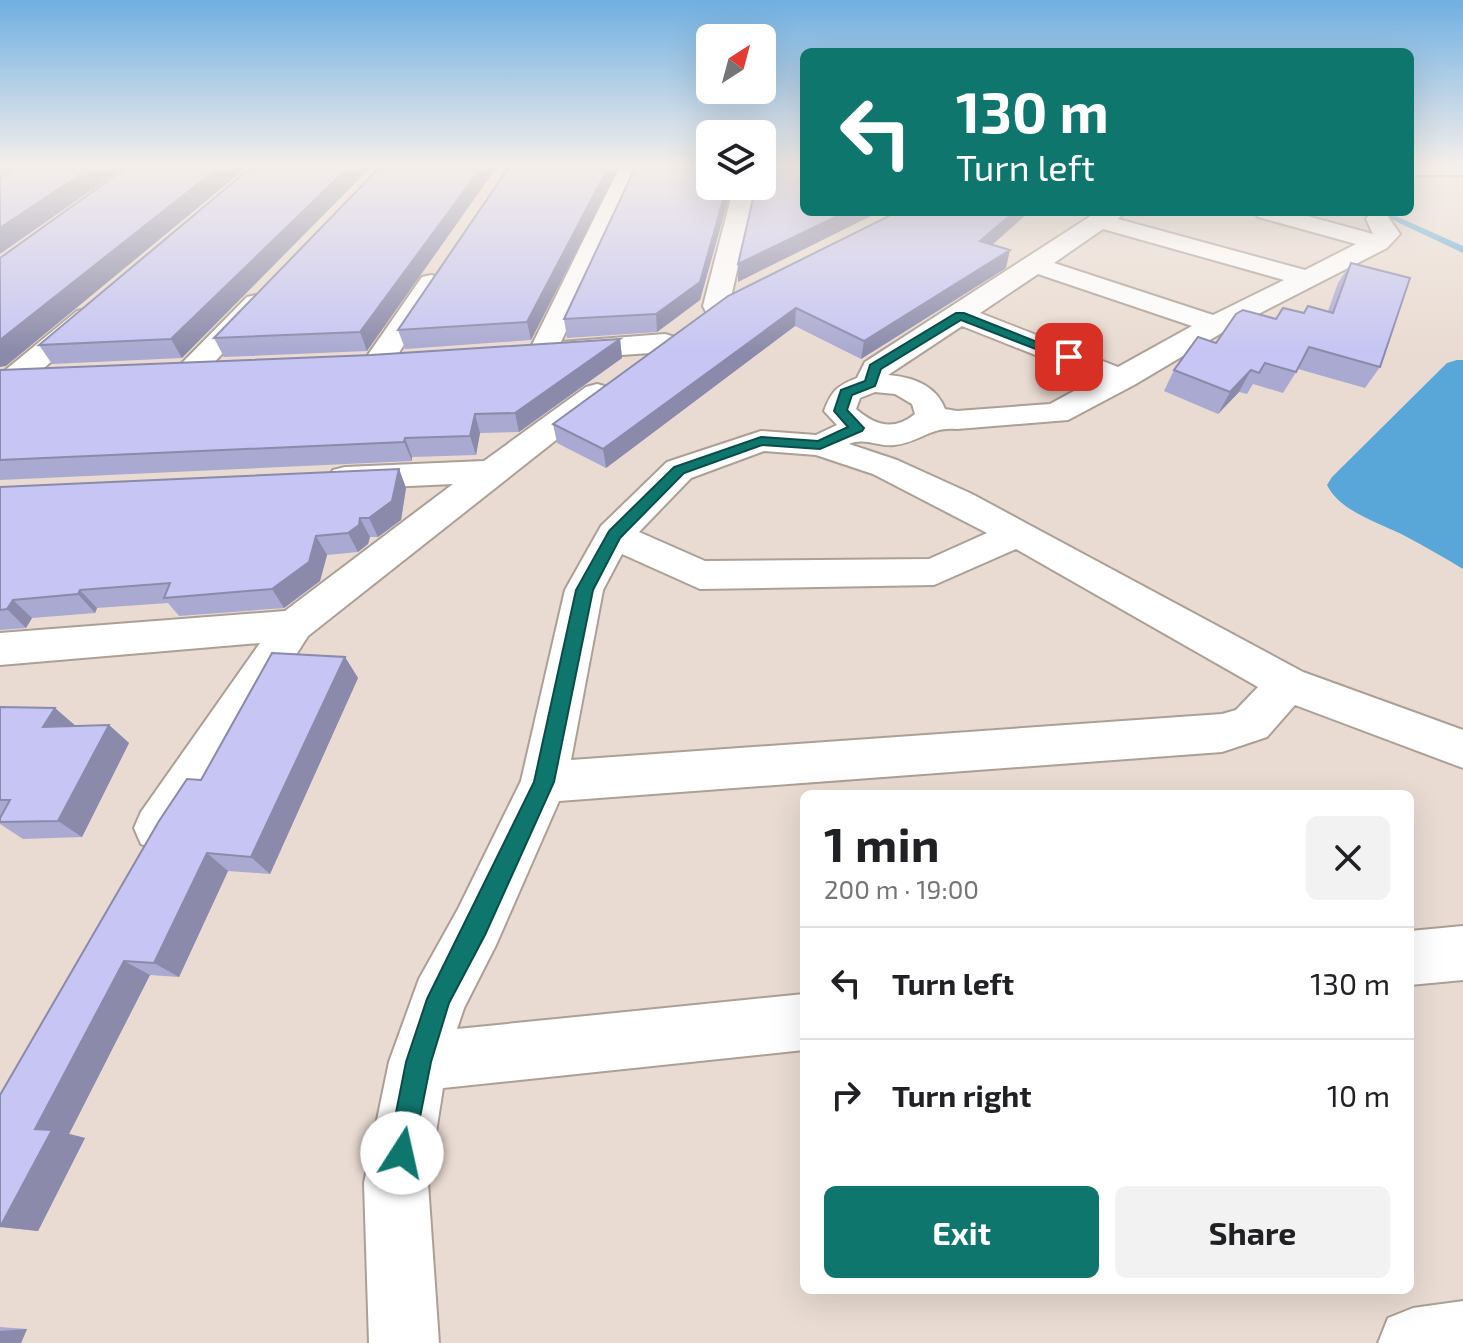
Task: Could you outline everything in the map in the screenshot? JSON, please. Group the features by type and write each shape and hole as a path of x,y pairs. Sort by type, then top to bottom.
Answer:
{"street":[{"path":"543,351 602,227"},
{"path":"716,306 735,227"},
{"path":"871,383 875,368 1091,227"},
{"path":"1140,227 1305,278"},
{"path":"932,417 957,420 1057,413 1305,278 1378,231 1352,227"},
{"path":"378,362 449,256"},
{"path":"1035,265 1215,325"},
{"path":"138,862 161,822 294,625 492,471 665,343 716,306 756,286"},
{"path":"190,371 268,291"},
{"path":"7,378 111,296"},
{"path":"960,315 1123,379"},
{"path":"513,353 665,343"},
{"path":"347,363 408,360"},
{"path":"161,372 237,369"},
{"path":"7,378 58,376"},
{"path":"871,383 902,385 926,399 932,417 915,433 883,436 857,428 840,411 846,393 871,383"},
{"path":"820,445 857,428"},
{"path":"404,1343 396,1183 418,1062 439,999 477,927 544,782 584,590 614,535 679,470 761,441 820,445 885,467 960,502 1288,684 1463,749"},
{"path":"317,479 492,471"},
{"path":"614,535 700,575 934,572 1015,535"},
{"path":"0,649 294,625"},
{"path":"544,782 1222,733 1251,724 1288,684"},
{"path":"1414,958 1463,953"},
{"path":"418,1062 800,1022"},
{"path":"1413,1343 1463,1336"}],"water":[{"path":"1463,360 1463,569 1352,510 1333,495 1327,485 1447,363"}],"building":[{"path":"44,227 144,227 0,340 0,258"},
{"path":"180,227 287,227 171,339 39,345"},
{"path":"322,227 438,227 360,332 214,338"},
{"path":"468,227 577,227 527,322 398,330"},
{"path":"607,227 716,227 700,282 656,314 564,319"},
{"path":"747,227 816,227 738,264"},
{"path":"867,227 997,227 980,241 1010,250 864,341 796,308 603,449 553,424 728,296"},
{"path":"1351,263 1410,278 1380,367 1309,347 1296,372 1265,363 1259,373 1251,370 1230,392 1174,370 1198,337 1216,343 1236,314 1243,310 1276,319 1283,308 1304,313 1308,306 1333,313"},
{"path":"620,339 515,413 475,414 470,436 405,438 404,442 0,460 0,370 371,355"},
{"path":"399,469 392,501 369,518 360,518 359,525 348,533 316,536 309,562 272,589 164,598 170,583 80,590 78,594 13,600 7,609 0,610 0,487"},
{"path":"272,653 345,657 251,857 207,853 154,963 124,961 35,1129 52,1130 0,1227 0,1095 159,821 187,779 201,780"},
{"path":"0,707 55,708 43,727 109,725 58,821 0,822 10,800 0,800"}],"waterway":[{"path":"1412,227 1463,250"}],"route":[{"path":"402,1153 418,1062 439,999 477,927 544,782 584,590 614,535 679,470 761,441 820,445 857,428 840,411 846,393 871,383 875,368 960,315 1069,357"}]}
